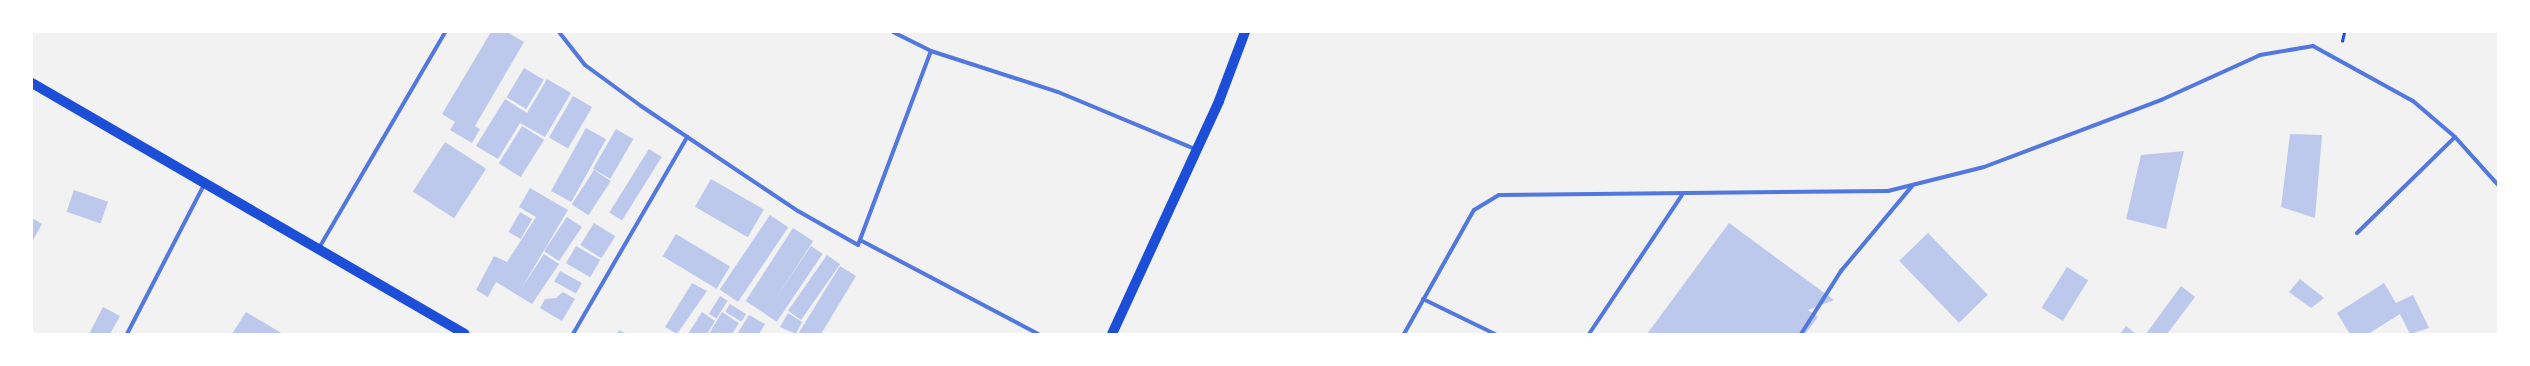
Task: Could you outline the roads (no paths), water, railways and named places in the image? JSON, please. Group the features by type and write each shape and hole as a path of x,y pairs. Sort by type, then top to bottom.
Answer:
{"main road":[{"path":"1112,334 1195,149 1219,101 1245,32"},
{"path":"32,83 465,334"}],"street":[{"path":"318,248 445,32"},
{"path":"559,32 585,65 687,137 798,211 858,246 931,51"},
{"path":"893,32 931,51 1058,92 1195,149"},
{"path":"1404,334 1474,210 1499,195 1682,195 1888,191 1984,167 2161,100 2260,55 2313,46 2413,101 2455,137 2498,185"},
{"path":"573,334 687,137"},
{"path":"2357,233 2455,137"},
{"path":"127,334 205,183"},
{"path":"1801,334 1841,271 1913,185"},
{"path":"1589,334 1682,195"},
{"path":"860,240 1038,334"},
{"path":"1423,299 1496,334"}]}
